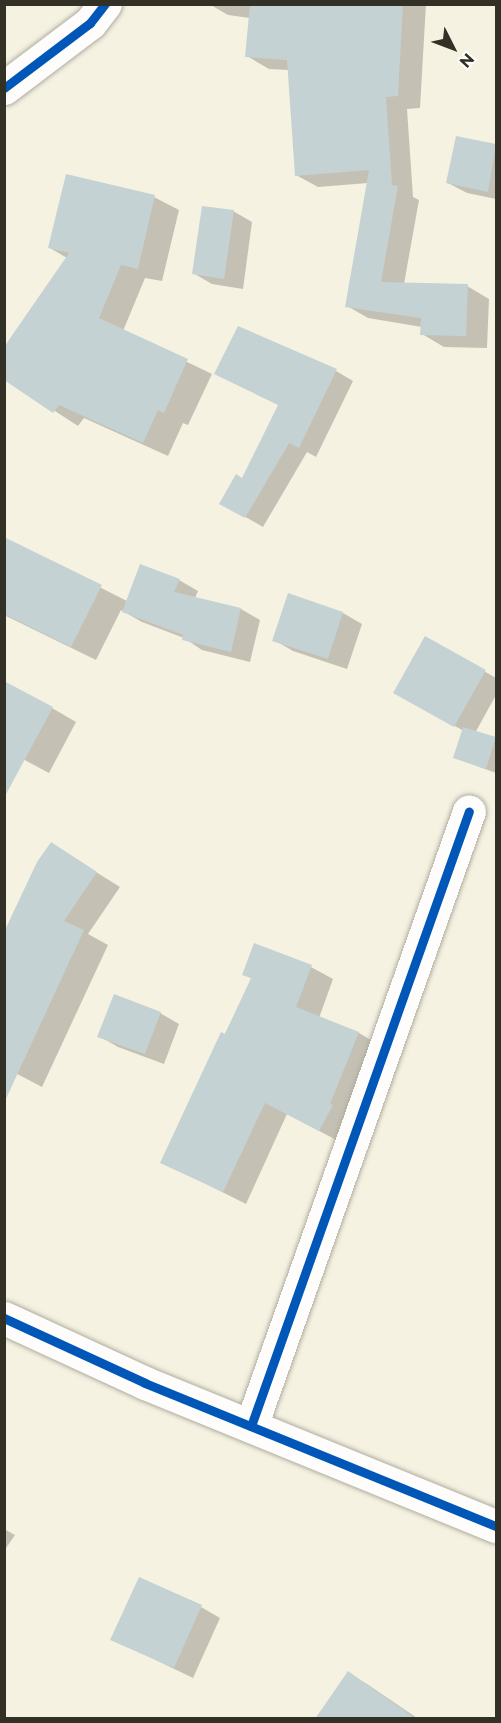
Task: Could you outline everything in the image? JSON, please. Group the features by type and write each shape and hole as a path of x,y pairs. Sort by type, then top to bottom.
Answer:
{"street":[{"path":"4,88 90,23 105,4"},
{"path":"251,1426 469,811"},
{"path":"4,1318 145,1383 496,1526"}],"building":[{"path":"250,4 403,4 398,96 386,97 392,185 398,186 381,282 468,284 466,336 420,335 421,318 345,307 369,170 295,176 287,60 245,57"},
{"path":"456,136 496,144 488,192 446,183"},
{"path":"66,174 155,195 138,269 121,265 99,318 188,359 164,413 158,410 143,443 59,405 53,413 4,380 4,347 69,253 48,248"},
{"path":"202,206 234,210 224,279 192,274"},
{"path":"238,326 337,369 299,448 289,443 245,518 219,504 236,474 242,478 278,405 214,374"},
{"path":"4,537 102,585 71,647 4,614"},
{"path":"140,564 180,579 174,592 241,608 231,652 182,640 183,635 122,612"},
{"path":"288,593 343,612 328,659 272,641"},
{"path":"425,636 486,670 454,727 393,693"},
{"path":"4,681 53,707 4,798"},
{"path":"463,727 496,737 486,769 453,758"},
{"path":"51,842 97,872 64,921 84,930 4,1103 4,932 37,862"},
{"path":"254,943 312,965 296,1007 359,1032 330,1104 333,1105 319,1131 265,1103 223,1192 160,1163 221,1032 225,1034 251,978 242,975"},
{"path":"114,994 161,1012 145,1054 97,1037"},
{"path":"139,1577 202,1605 174,1668 110,1640"},
{"path":"348,1671 416,1719 315,1719"}],"cycle path":[{"path":"4,88 90,23 105,4"},
{"path":"251,1426 469,811"},
{"path":"4,1318 145,1383 496,1526"}]}
